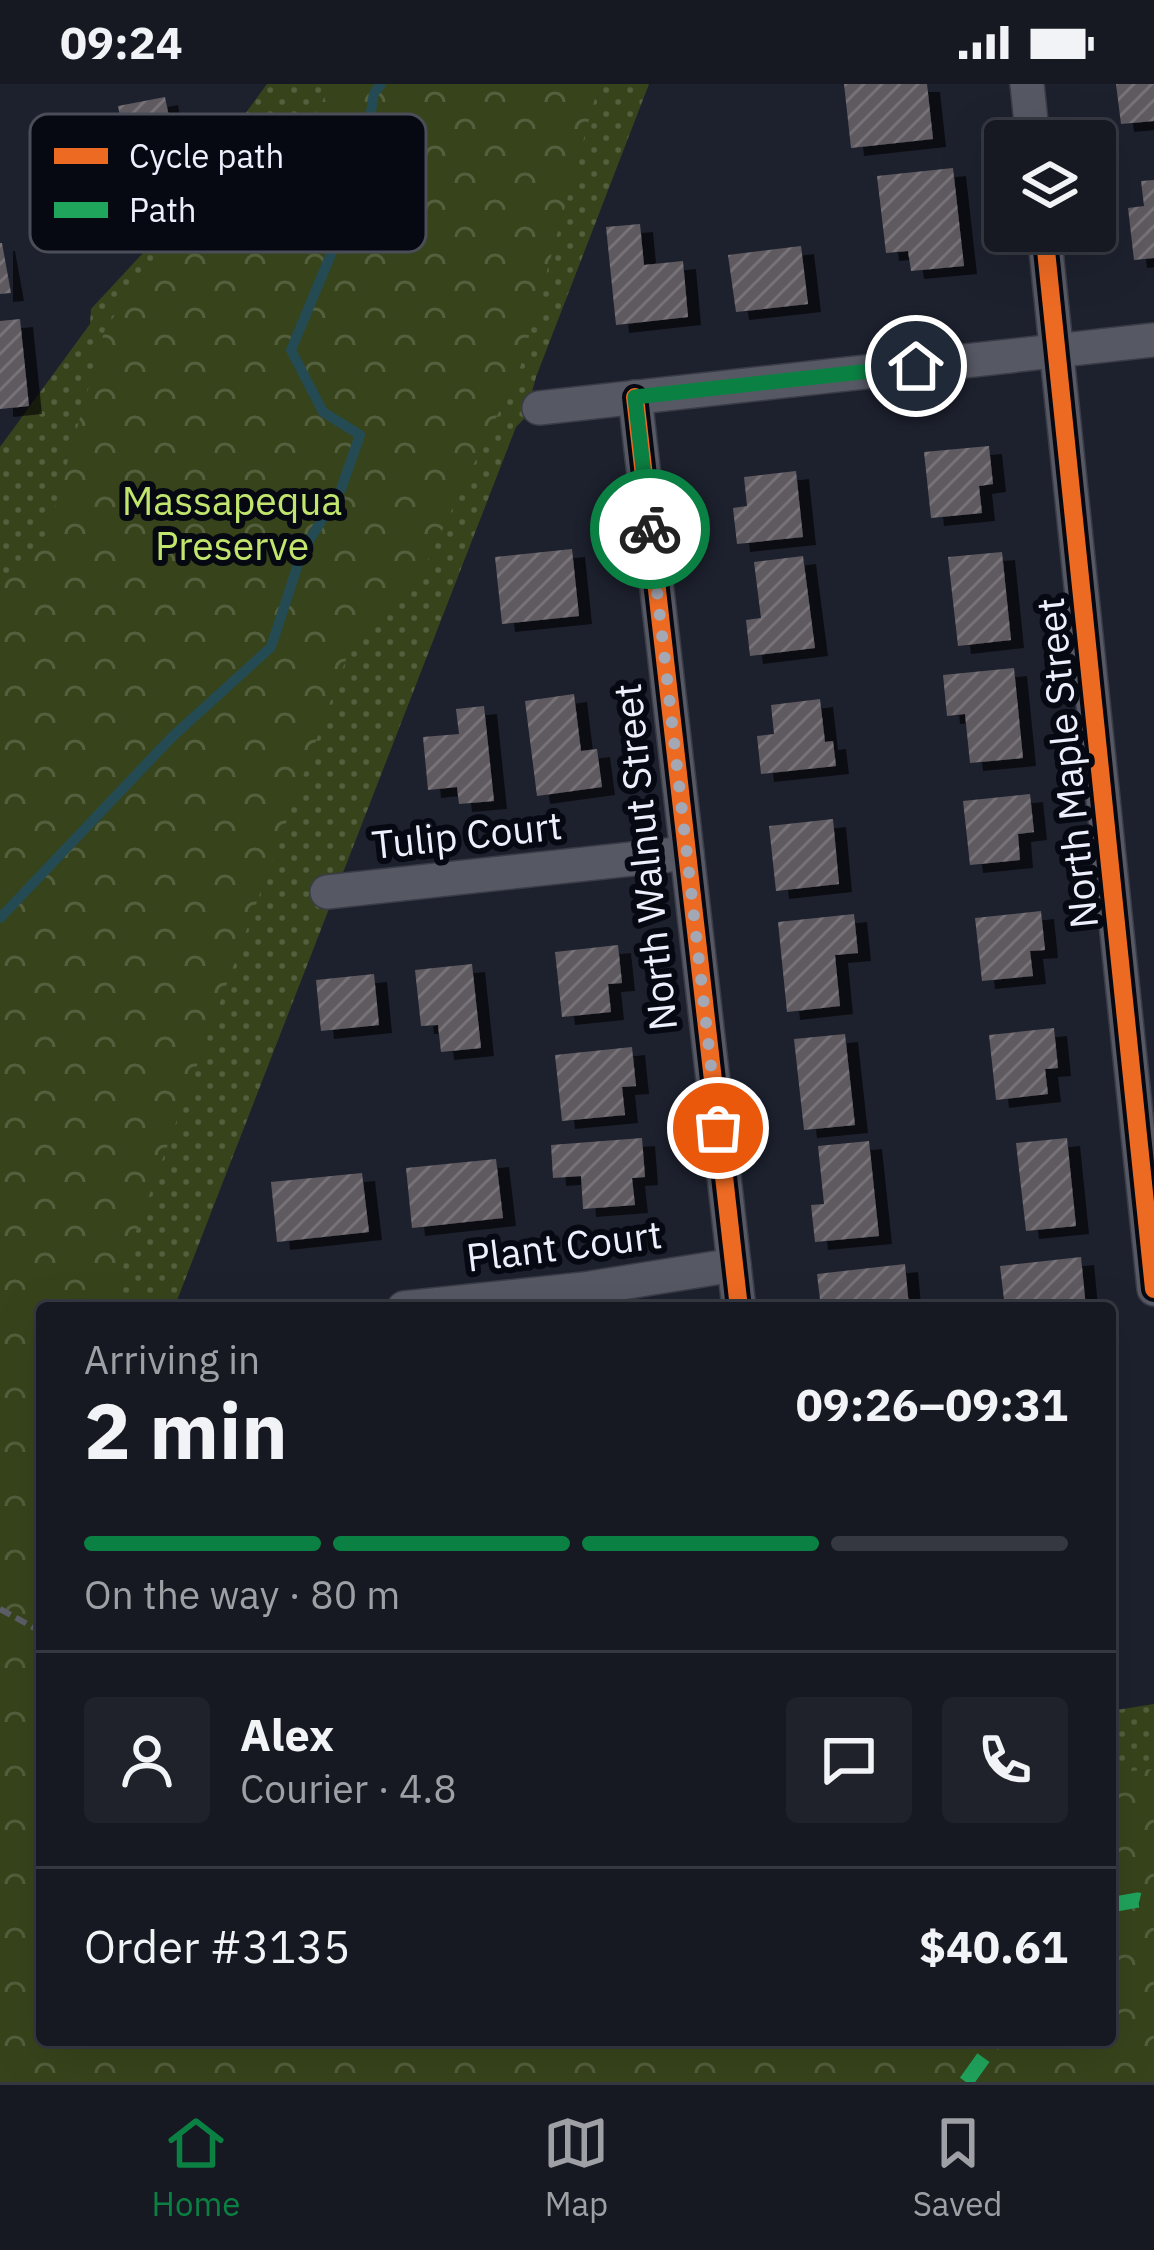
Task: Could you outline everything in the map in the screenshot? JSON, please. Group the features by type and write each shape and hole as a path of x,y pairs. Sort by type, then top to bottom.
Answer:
{"street":[{"path":"1027,84 1031,120"},
{"name":"North Maple Street","path":"1046,252 1154,1289"},
{"path":"538,408 1154,340"},
{"name":"North Walnut Street","path":"635,397 738,1302"},
{"name":"Tulip Court","path":"327,892 687,853"},
{"name":"Plant Court","path":"458,1302 734,1265"}],"path":[{"path":"0,1610 36,1629"}],"green space":[{"name":"Massapequa Preserve","path":"267,84 649,84 536,377 525,418 516,427 176,1302 36,1302 36,2046 1116,2046 1116,1710 1154,1704 1154,2082 0,2082 0,447 90,324 91,309 144,252 426,252 426,114 245,114"},
{"name":"Massapequa Preserve","path":"331,84 599,84 520,368 413,591 352,643 120,1275 115,1302 36,1302 36,2046 1116,2046 1116,1772 1154,1769 1154,2082 0,2082 0,580 45,542 105,329 160,252 426,252 426,114 316,114"}],"building":[{"path":"844,84 927,84 933,139 851,148"},
{"path":"1116,84 1154,84 1154,121 1121,124"},
{"path":"165,97 168,114 120,114 118,106"},
{"path":"953,168 964,266 911,271 908,251 886,253 877,176"},
{"path":"1154,180 1154,258 1134,260 1128,208 1144,206 1141,181"},
{"path":"640,224 644,265 683,261 688,317 616,325 606,227"},
{"path":"2,243 11,293 0,294"},
{"path":"801,246 808,304 736,312 728,255"},
{"path":"20,319 29,406 0,409 0,321"},
{"path":"989,446 993,484 979,486 982,513 931,518 924,452"},
{"path":"796,471 803,537 737,544 733,508 747,506 744,477"},
{"path":"572,549 579,616 502,624 495,557"},
{"path":"1002,552 1011,640 958,646 948,557"},
{"path":"803,556 815,648 750,656 746,620 761,618 754,562"},
{"path":"1014,668 1023,758 970,763 965,714 947,716 943,675"},
{"path":"574,694 581,751 597,749 602,787 537,796 525,701"},
{"path":"820,699 825,742 833,741 836,766 761,774 757,736 774,734 771,705"},
{"path":"484,706 494,801 459,804 457,787 428,790 423,737 459,734 456,709"},
{"path":"1030,794 1034,832 1018,834 1020,860 970,865 963,801"},
{"path":"833,819 839,884 776,891 769,826"},
{"path":"1041,911 1045,950 1030,951 1033,976 982,981 975,918"},
{"path":"854,914 858,953 835,955 840,1006 787,1012 778,922"},
{"path":"618,945 622,983 608,984 611,1012 562,1017 555,952"},
{"path":"472,964 481,1048 441,1052 438,1025 421,1026 415,970"},
{"path":"374,974 379,1025 321,1031 316,980"},
{"path":"1054,1028 1058,1068 1045,1069 1048,1094 996,1100 989,1035"},
{"path":"845,1034 855,1125 804,1130 794,1039"},
{"path":"632,1047 636,1086 622,1087 625,1115 562,1121 555,1055"},
{"path":"642,1138 645,1177 632,1178 635,1205 583,1209 581,1176 553,1178 551,1145"},
{"path":"1067,1138 1076,1226 1026,1231 1016,1143"},
{"path":"869,1141 879,1236 815,1242 811,1205 824,1204 818,1146"},
{"path":"496,1159 503,1218 412,1228 406,1168"},
{"path":"362,1173 369,1232 277,1242 271,1182"},
{"path":"1081,1257 1085,1302 1004,1302 1000,1266"},
{"path":"905,1264 909,1302 820,1302 817,1274"}],"waterway":[{"path":"371,114 374,93 381,84"},
{"path":"0,918 172,737 271,647 302,552 341,489 360,435 323,412 291,350 332,252"}],"marked path":[{"path":"1116,1904 1138,1900 1154,1904"},
{"path":"966,2082 992,2046"}],"cycle path":[{"path":"1046,252 1154,1289"},
{"path":"635,397 738,1302"}],"way so far":[{"path":"650,529 718,1128"}],"route":[{"path":"650,529 635,397 916,366"}]}
